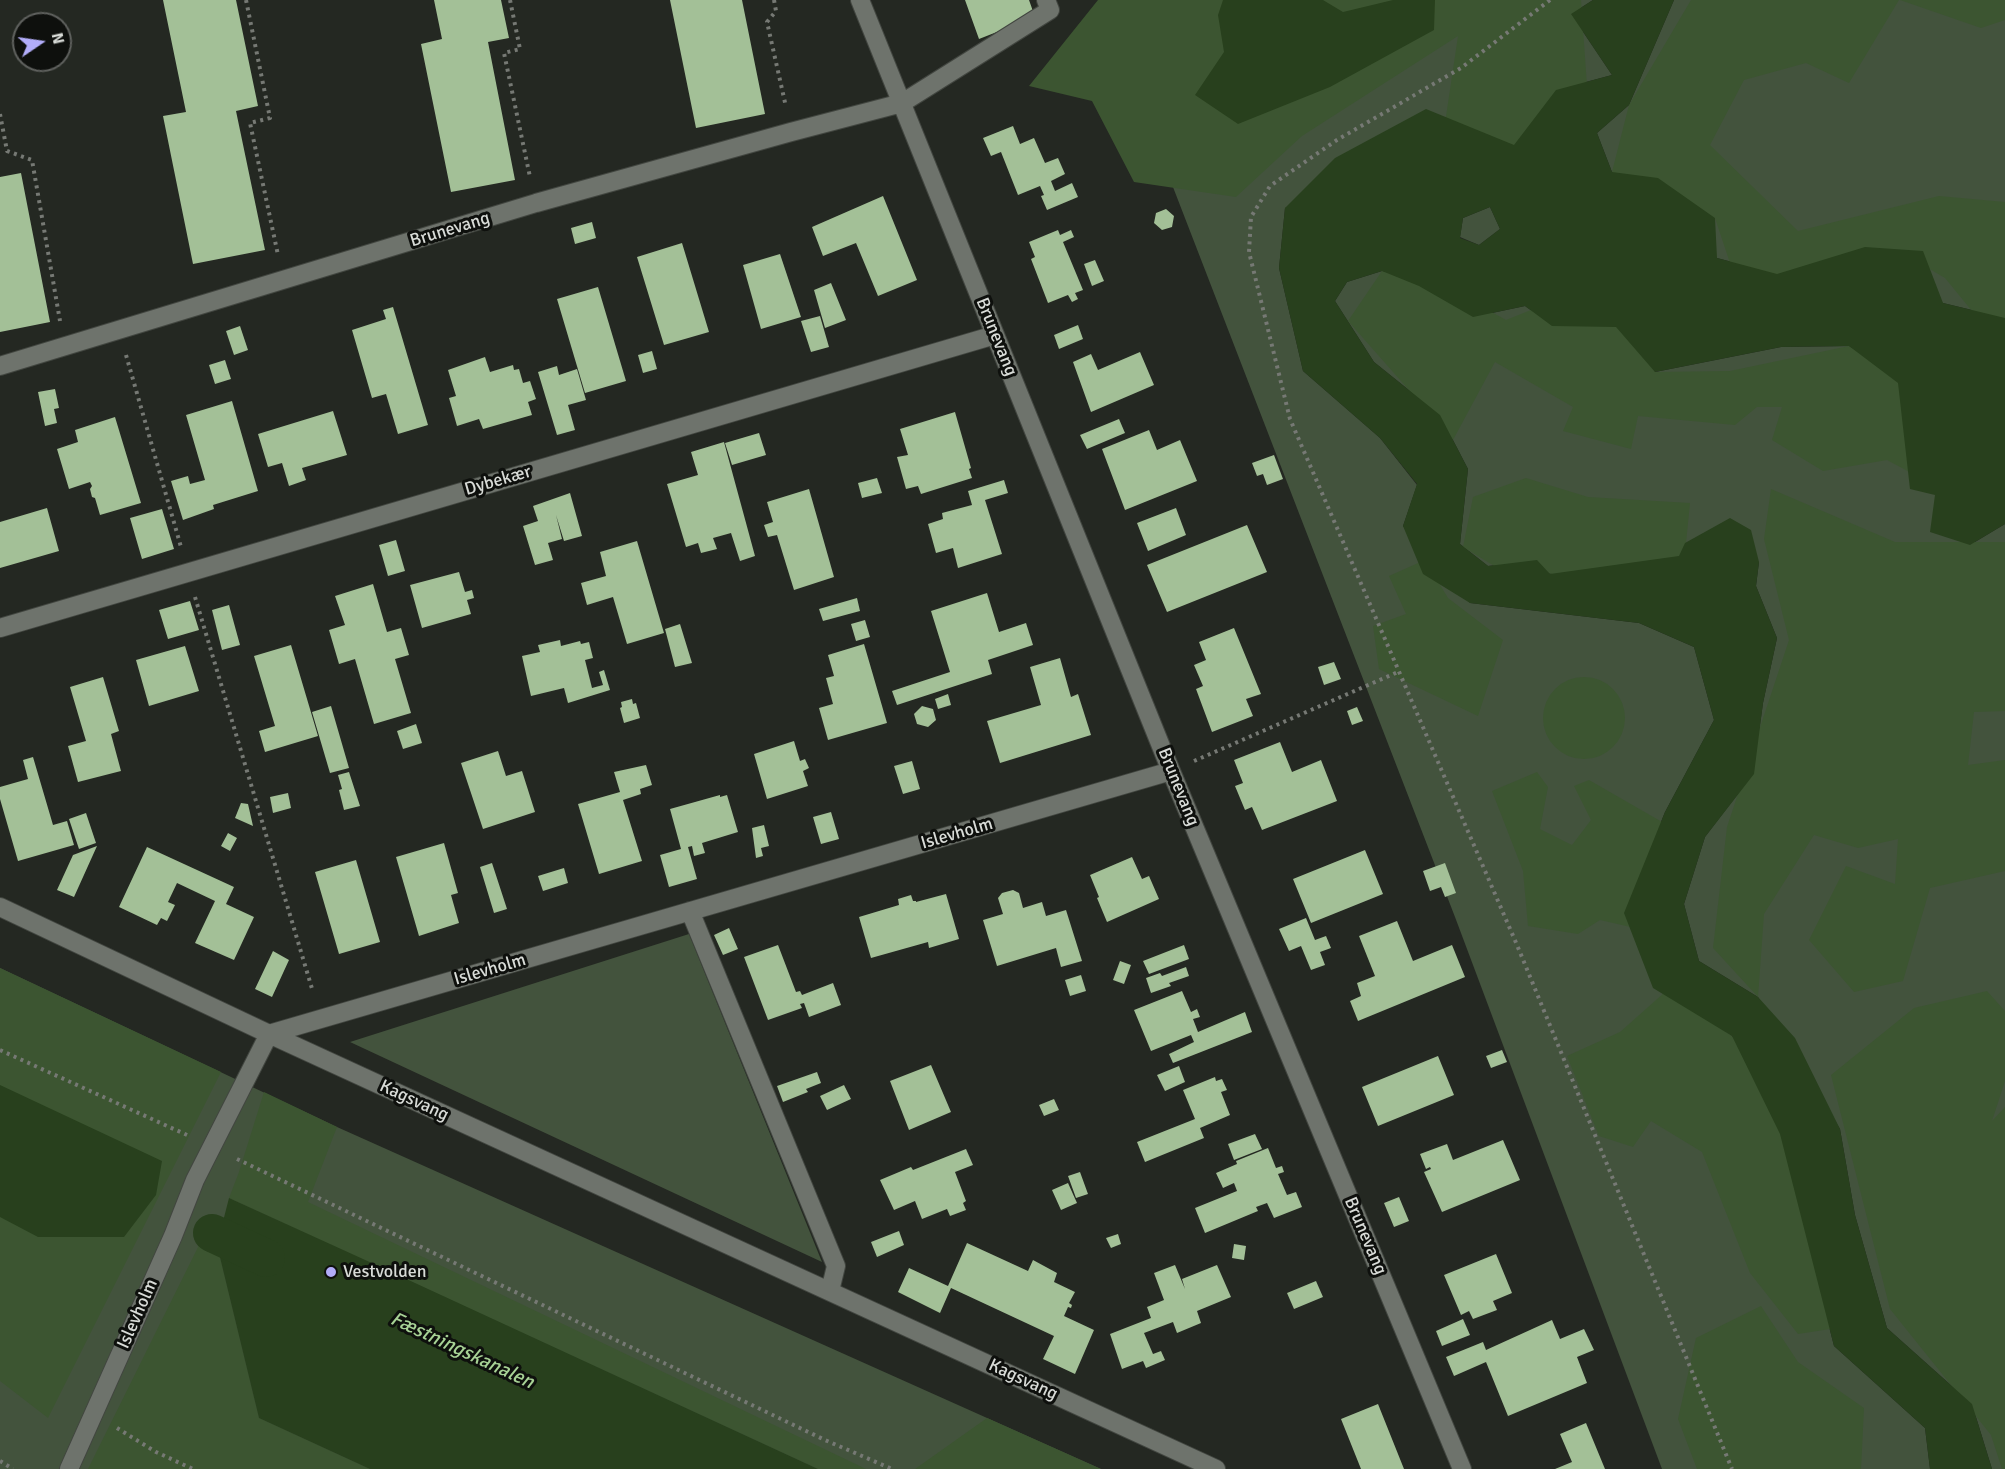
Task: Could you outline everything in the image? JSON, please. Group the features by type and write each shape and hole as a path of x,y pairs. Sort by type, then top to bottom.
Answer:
{"street":[{"name":"Brunevang","path":"860,0 1171,771 1462,1469"},
{"path":"902,103 1050,10 1046,0"},
{"name":"Brunevang","path":"0,366 536,203 902,103"},
{"name":"Dybekær","path":"0,628 995,335"},
{"name":"Islevholm","path":"69,1469 173,1236 195,1180 269,1034 1171,771"},
{"name":"Kagsvang","path":"0,907 269,1034 1216,1469"},
{"path":"690,911 836,1266 830,1292"}],"path":[{"path":"246,0 270,118 250,123 284,280"},
{"path":"510,0 520,50 504,53 536,203"},
{"path":"774,0 777,11 767,22 791,132"},
{"path":"1550,0 1461,68 1337,140 1270,186 1251,217 1248,252 1290,419 1517,945 1732,1469"},
{"path":"0,114 7,151 32,159 64,346"},
{"path":"119,331 320,1019"},
{"path":"1171,771 1398,672"},
{"path":"0,1050 211,1146 814,1435 892,1469"},
{"path":"93,1414 156,1452 193,1469"},
{"path":"0,1461 13,1469"}],"shaded area":[{"path":"1098,0 1581,0 1587,86 1562,142 1491,162 1444,130 1458,36 1302,136 1236,197 1134,182 1092,101 1029,86"},
{"path":"1435,0 1593,0 1571,14 1612,75 1556,90 1285,208 1279,268 1303,371 1380,438 1417,485 1403,526 1470,603 1639,623 1694,647 1714,720 1665,812 1624,913 1732,1036 1780,1134 1834,1346 1925,1428 1930,1469 1662,1469 1455,917 1127,68"},
{"path":"1674,0 2005,0 2005,318 1943,303 1777,274 1717,258 1612,172 1597,133 1629,105"},
{"path":"1691,0 1899,0 1849,83 1806,63 1744,80 1710,145 1798,231 1939,196 2005,202 2005,331 1990,333 1945,278 1904,254 1736,281 1715,218 1612,172 1629,105"},
{"path":"1900,0 2005,0 2005,20 1981,28"},
{"path":"1490,207 1500,229 1479,245 1460,237 1463,218"},
{"path":"1382,271 1473,317 1525,306 1553,326 1655,372 1781,347 1849,346 1935,494 1970,545 2005,524 2005,1469 1992,1469 1972,1404 1887,1328 1855,1215 1840,1129 1758,997 1699,961 1684,904 1705,837 1753,774 1763,703 1777,638 1756,586 1759,562 1685,543 1488,566 1460,544 1468,469 1440,415 1374,362 1335,301 1347,282"},
{"path":"1382,271 1443,285 1506,320 1546,304 1645,329 1655,372 1730,371 1849,346 1930,393 1932,484 1887,460 1823,471 1772,440 1782,407 1757,407 1735,425 1638,416 1631,449 1563,431 1573,407 1495,362 1453,440 1348,321"},
{"path":"1526,478 1588,497 1690,503 1683,573 1608,581 1496,567 1463,547 1473,497"},
{"path":"1771,489 1895,542 2005,542 2005,711 1974,712 1968,765 2005,760 2005,871 1930,888 1903,981 1854,992 1809,940 1846,866 1895,884 1898,839 1858,848 1814,835 1764,914 1758,997 1713,948 1727,827 1789,640 1764,539"},
{"path":"1425,560 1448,598 1503,640 1478,716 1379,669 1373,626 1406,614 1389,576"},
{"path":"1584,677 1600,680 1613,689 1622,702 1625,718 1622,734 1613,747 1600,756 1584,759 1568,756 1555,747 1546,734 1543,718 1546,702 1555,689 1568,680"},
{"path":"1537,772 1548,787 1540,829 1572,845 1591,820 1574,786 1589,780 1676,830 1661,934 1600,920 1578,934 1528,926 1523,871 1492,791"},
{"path":"689,934 822,1262 350,1042"},
{"name":"Vestvolden","path":"0,968 337,1127 1101,1469 0,1469"},
{"path":"0,968 221,1072 48,1418 0,1381"},
{"path":"1987,991 2005,1011 2005,1081 1992,1121 2005,1107 2005,1469 2002,1469 1991,1435 1890,1309 1831,1075 1914,1008"},
{"path":"1665,992 1732,1036 1807,1112 1843,1327 1798,1334 1750,1273 1702,1152 1651,1121 1633,1147 1599,1136 1567,1056 1620,1032"},
{"path":"264,1092 337,1127 308,1202 866,1469 818,1469 229,1198"},
{"path":"204,1235 217,1245 259,1418 370,1469 88,1469"},
{"path":"1761,1306 1798,1362 1864,1408 1861,1469 1697,1469 1678,1419 1696,1338"},
{"path":"987,1418 1101,1469 915,1469"}],"water":[{"path":"1223,0 1323,0 1343,12 1393,0 1435,0 1434,30 1330,87 1238,124 1195,95 1224,52 1218,15"},
{"path":"1593,0 1674,0 1629,105 1597,133 1612,172 1658,178 1715,218 1717,258 1777,274 1865,247 1923,251 1943,303 2005,318 2005,524 1970,545 1930,532 1935,495 1910,489 1898,383 1849,346 1781,347 1655,372 1616,327 1552,326 1525,306 1473,317 1419,286 1382,271 1347,282 1335,301 1374,362 1440,415 1468,469 1460,544 1488,566 1537,560 1550,574 1679,556 1685,543 1730,518 1751,530 1759,562 1756,586 1777,638 1763,703 1754,774 1705,837 1684,904 1699,961 1758,997 1795,1038 1840,1129 1855,1215 1887,1328 1972,1404 1992,1469 1930,1469 1925,1428 1834,1346 1780,1134 1732,1036 1653,988 1624,913 1665,812 1714,720 1694,647 1639,623 1470,603 1423,574 1403,526 1417,484 1380,438 1303,371 1279,268 1285,208 1335,158 1426,109 1514,145 1556,90 1612,75 1571,14","holes":["1490,207 1500,229 1479,245 1460,238 1463,218"]},
{"path":"0,1085 162,1161 156,1195 124,1237 38,1237 0,1217"},
{"path":"229,1198 818,1469 370,1469 259,1418 217,1245"}],"building":[{"path":"163,0 236,0 258,106 236,111 265,250 193,264 163,116 186,112"},
{"path":"434,0 501,0 509,38 488,42 515,180 451,192 421,44 442,39"},
{"path":"670,0 742,0 765,114 696,128"},
{"path":"965,0 1029,0 1035,17 979,39"},
{"path":"1013,126 1020,144 1034,138 1045,163 1058,158 1065,174 1051,181 1055,191 1072,183 1078,197 1047,210 1041,196 1044,195 1040,186 1018,195 1001,152 991,156 983,138"},
{"path":"21,173 50,322 0,332 0,177"},
{"path":"883,196 917,280 878,296 856,243 823,256 812,227"},
{"path":"1166,209 1174,216 1172,227 1162,230 1154,223 1156,213"},
{"path":"592,222 596,238 575,244 571,228"},
{"path":"1058,230 1060,235 1071,230 1074,237 1063,242 1083,290 1075,293 1078,299 1072,302 1068,295 1048,303 1031,259 1035,257 1029,242"},
{"path":"682,243 709,332 664,345 637,257"},
{"path":"780,254 801,317 761,329 743,265"},
{"path":"1095,260 1104,281 1092,286 1084,264"},
{"path":"831,283 846,320 825,328 814,290"},
{"path":"598,287 626,381 585,393 557,299"},
{"path":"393,307 428,425 398,434 386,394 372,398 352,330 386,319 383,310"},
{"path":"820,316 829,347 811,352 801,321"},
{"path":"1078,325 1083,339 1059,349 1054,335"},
{"path":"240,326 248,350 234,355 226,331"},
{"path":"652,351 657,369 643,373 638,355"},
{"path":"1140,352 1154,385 1091,412 1073,362 1091,354 1098,370"},
{"path":"485,357 490,372 513,365 514,370 519,369 523,383 530,381 536,399 528,402 532,415 483,429 479,419 457,426 449,398 456,396 448,370"},
{"path":"225,360 231,379 215,384 209,365"},
{"path":"557,366 559,375 577,369 586,400 568,405 575,430 557,435 538,372"},
{"path":"55,389 59,408 54,409 57,423 45,426 38,392"},
{"path":"232,401 258,491 213,505 214,509 183,520 171,481 188,476 190,484 205,480 186,415"},
{"path":"333,411 347,455 302,468 306,480 289,486 282,463 268,467 258,434"},
{"path":"955,412 972,478 921,494 918,486 906,489 897,457 908,455 900,429"},
{"path":"115,417 141,503 100,515 95,498 92,497 90,482 69,489 57,449 78,442 75,430"},
{"path":"1119,419 1125,433 1087,449 1080,435"},
{"path":"1149,430 1157,450 1180,440 1197,481 1125,510 1102,449"},
{"path":"759,433 766,455 732,465 725,443"},
{"path":"724,442 755,556 740,561 731,533 713,538 717,549 701,553 698,543 686,547 667,484 698,475 691,452"},
{"path":"1274,455 1283,479 1267,485 1263,474 1257,476 1252,463"},
{"path":"877,478 882,493 862,498 858,483"},
{"path":"1004,480 1008,493 985,500 1002,554 958,568 953,548 936,553 928,524 943,519 942,513 972,505 968,491"},
{"path":"809,489 834,577 794,590 777,535 768,537 764,525 773,522 767,502"},
{"path":"570,493 582,536 564,541 556,515 562,539 548,543 553,560 535,565 523,526 538,521 533,506"},
{"path":"47,508 59,551 0,568 0,522"},
{"path":"1176,508 1186,535 1148,551 1137,523"},
{"path":"162,509 174,549 142,559 130,518"},
{"path":"1247,525 1267,572 1167,612 1147,565"},
{"path":"396,540 405,571 388,576 379,545"},
{"path":"637,541 664,633 627,644 613,597 587,605 581,583 606,576 600,552"},
{"path":"459,572 465,592 472,590 474,598 467,600 471,614 422,628 410,585"},
{"path":"373,584 387,632 401,628 409,655 395,659 411,713 374,724 355,659 339,664 329,630 345,625 335,596"},
{"path":"987,593 999,632 1026,623 1033,645 988,660 992,674 897,705 892,691 950,672 931,611"},
{"path":"857,598 860,611 823,621 819,609"},
{"path":"190,601 199,630 168,639 159,610"},
{"path":"229,605 240,645 222,650 212,610"},
{"path":"865,620 870,637 856,641 851,624"},
{"path":"680,624 692,663 675,667 665,629"},
{"path":"1234,628 1261,694 1246,699 1253,716 1212,732 1196,689 1203,686 1194,665 1206,660 1199,642"},
{"path":"560,640 561,646 580,641 581,644 589,642 593,658 585,660 592,688 603,685 599,672 604,670 610,690 568,703 564,688 531,696 522,656 540,652 538,645"},
{"path":"864,644 887,723 828,740 819,708 833,704 826,678 834,676 828,655"},
{"path":"291,645 318,736 265,752 259,731 275,726 254,656"},
{"path":"185,646 199,691 149,706 136,660"},
{"path":"1060,658 1071,697 1078,694 1091,735 1000,763 987,721 1041,705 1030,667"},
{"path":"1334,662 1341,679 1324,685 1318,667"},
{"path":"103,677 119,731 111,734 121,771 78,782 68,746 86,741 70,687"},
{"path":"948,694 951,705 938,709 935,699"},
{"path":"632,699 633,704 636,703 640,718 624,723 620,708 622,707 621,702"},
{"path":"331,706 349,768 330,773 312,712"},
{"path":"922,706 933,709 936,720 928,727 917,724 914,714"},
{"path":"1357,707 1363,721 1352,725 1347,711"},
{"path":"416,724 422,743 403,749 397,731"},
{"path":"794,741 800,761 805,759 809,768 803,771 808,786 767,799 754,754"},
{"path":"1280,742 1292,772 1321,760 1337,801 1262,830 1252,807 1245,810 1235,786 1243,783 1234,760"},
{"path":"498,751 506,776 522,771 535,812 483,829 461,763"},
{"path":"33,757 53,825 67,821 74,845 18,861 0,799 0,787 28,779 23,760"},
{"path":"912,761 920,789 903,794 894,766"},
{"path":"646,765 652,785 640,789 641,794 623,800 642,861 599,874 578,804 620,792 614,772"},
{"path":"349,772 360,806 344,810 338,775"},
{"path":"288,793 291,808 273,813 270,797"},
{"path":"720,795 720,797 727,795 738,832 702,843 705,853 694,856 692,846 688,847 697,879 669,887 660,855 681,849 670,809"},
{"path":"241,803 248,804 253,826 235,818"},
{"path":"831,812 839,839 821,844 813,817"},
{"path":"86,813 96,843 79,849 69,819"},
{"path":"764,825 769,846 761,848 763,856 756,858 752,828"},
{"path":"228,833 237,838 230,851 221,846"},
{"path":"444,843 458,893 451,895 459,923 419,936 396,857"},
{"path":"97,846 74,897 57,890 73,855"},
{"path":"147,847 234,887 226,904 254,917 234,960 195,943 215,901 177,883 168,902 175,905 167,921 161,918 157,925 119,907"},
{"path":"1365,850 1383,894 1311,923 1293,879"},
{"path":"1132,857 1142,879 1149,876 1159,899 1107,922 1090,875"},
{"path":"356,860 380,942 339,954 315,872"},
{"path":"492,863 507,909 494,913 480,867"},
{"path":"1445,863 1456,893 1445,897 1441,887 1430,891 1423,871"},
{"path":"564,868 568,883 543,891 538,876"},
{"path":"1013,890 1019,893 1023,908 1042,902 1046,916 1066,910 1082,961 1061,967 1056,948 997,966 983,920 1003,914 998,898 1002,893"},
{"path":"946,894 959,939 929,948 928,942 871,958 859,917 899,905 898,899 911,895 913,901 916,902"},
{"path":"1306,918 1315,940 1326,936 1331,948 1320,952 1325,965 1311,970 1301,946 1289,951 1279,929"},
{"path":"1397,921 1413,961 1452,945 1465,977 1358,1021 1350,1001 1361,996 1357,983 1375,976 1359,936"},
{"path":"729,928 738,949 723,955 714,935"},
{"path":"778,945 796,992 800,991 802,995 833,983 841,1005 809,1017 804,1003 800,1004 802,1008 768,1020 744,957"},
{"path":"1184,945 1189,959 1149,974 1143,961"},
{"path":"273,951 289,960 272,997 255,989"},
{"path":"1120,961 1131,965 1124,984 1113,980"},
{"path":"1186,967 1189,976 1151,993 1146,978 1160,973 1162,976"},
{"path":"1081,975 1086,991 1070,996 1065,980"},
{"path":"1182,991 1191,1012 1197,1009 1200,1017 1193,1019 1198,1032 1245,1012 1252,1032 1173,1063 1169,1054 1194,1042 1191,1035 1151,1051 1134,1010"},
{"path":"1502,1050 1507,1062 1491,1068 1486,1056"},
{"path":"1438,1056 1454,1095 1378,1126 1362,1087"},
{"path":"931,1065 951,1112 909,1130 890,1081"},
{"path":"1179,1066 1185,1082 1165,1091 1157,1075"},
{"path":"817,1072 821,1083 806,1089 808,1092 783,1102 777,1086"},
{"path":"1215,1077 1216,1081 1222,1079 1227,1090 1221,1092 1230,1115 1200,1128 1204,1138 1145,1162 1137,1142 1195,1119 1183,1090"},
{"path":"844,1085 851,1099 827,1110 820,1096"},
{"path":"1054,1099 1059,1110 1044,1116 1039,1105"},
{"path":"1255,1134 1262,1149 1234,1160 1228,1144"},
{"path":"1503,1140 1520,1180 1442,1212 1424,1172 1431,1169 1430,1167 1426,1169 1420,1154 1447,1144 1453,1160"},
{"path":"1268,1148 1276,1168 1282,1166 1284,1172 1278,1174 1287,1195 1296,1192 1302,1207 1274,1218 1267,1203 1256,1207 1258,1211 1205,1233 1195,1208 1237,1191 1234,1183 1223,1188 1216,1173 1237,1164 1236,1161"},
{"path":"966,1149 973,1165 955,1172 966,1201 963,1203 966,1210 950,1216 947,1209 922,1219 915,1201 894,1210 880,1180"},
{"path":"1080,1172 1088,1194 1076,1198 1068,1176"},
{"path":"1068,1183 1077,1203 1061,1210 1052,1190"},
{"path":"1399,1197 1409,1221 1394,1227 1384,1203"},
{"path":"899,1231 904,1245 877,1257 871,1242"},
{"path":"1118,1234 1121,1244 1111,1248 1106,1238"},
{"path":"967,1243 1028,1271 1033,1260 1057,1273 1054,1282 1075,1292 1069,1303 1072,1305 1071,1308 1068,1307 1064,1316 1094,1330 1075,1374 1043,1359 1054,1336 951,1288 940,1313 898,1292 909,1268 948,1286"},
{"path":"1234,1244 1246,1246 1244,1260 1232,1258"},
{"path":"1496,1254 1512,1293 1493,1301 1497,1310 1473,1319 1469,1311 1461,1315 1444,1275"},
{"path":"1175,1265 1185,1289 1182,1279 1217,1265 1231,1297 1197,1311 1201,1323 1177,1333 1173,1322 1144,1333 1153,1354 1161,1351 1165,1360 1146,1368 1143,1361 1122,1369 1110,1334 1151,1318 1147,1307 1164,1300 1154,1273"},
{"path":"1316,1281 1323,1297 1294,1309 1287,1293"},
{"path":"1463,1319 1470,1335 1442,1346 1436,1331"},
{"path":"1552,1320 1560,1339 1584,1329 1594,1350 1577,1357 1587,1383 1508,1416 1486,1362 1454,1376 1446,1357 1483,1342 1486,1350"},
{"path":"1378,1404 1404,1469 1361,1469 1341,1419"},
{"path":"1586,1423 1605,1469 1555,1469 1572,1462 1560,1434"}],"waterway":[{"name":"Fæstningskanalen","path":"212,1233 266,1258"}],"place":[{"name":"Vestvolden","path":"331,1272"}]}
